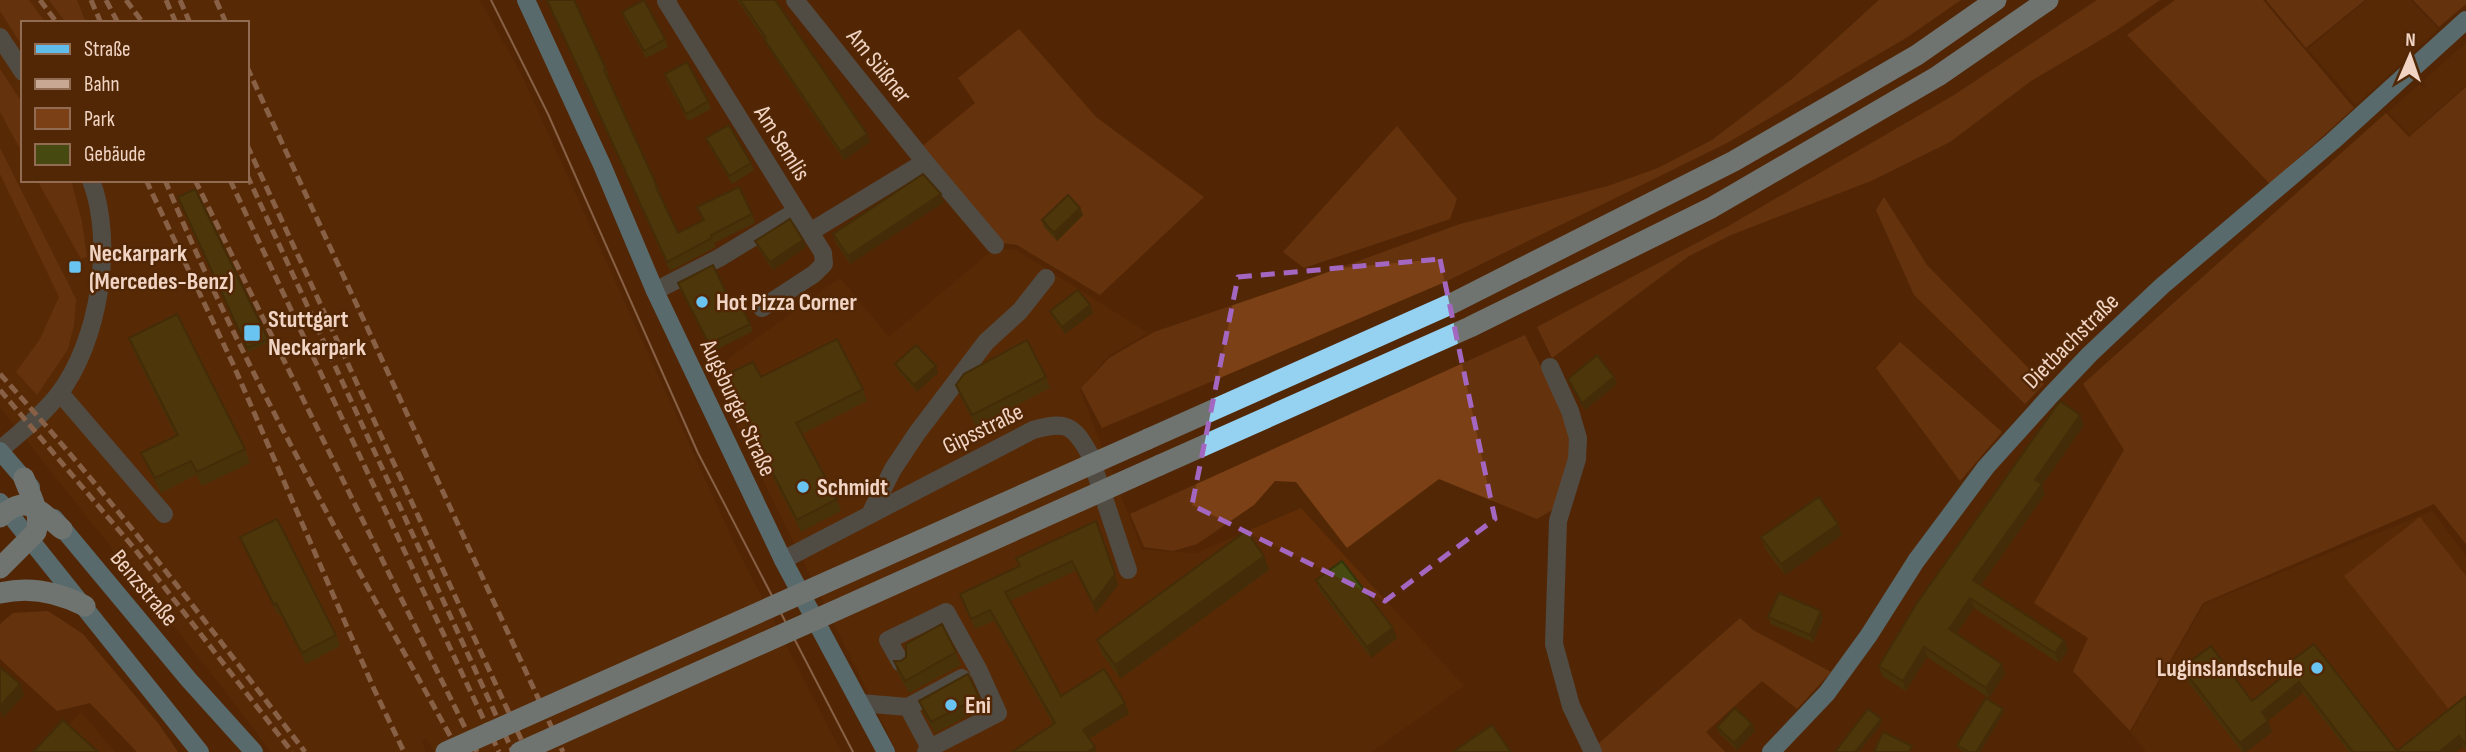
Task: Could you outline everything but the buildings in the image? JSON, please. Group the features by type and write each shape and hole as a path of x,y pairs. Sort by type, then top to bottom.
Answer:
{"highway":[{"path":"446,752 1453,303 1734,161 1917,55 1996,0"},
{"path":"520,752 1470,327 1711,208 1938,76 2048,0"},
{"path":"0,568 38,527 36,509 18,471"},
{"path":"2,510 17,504 36,509 62,529"},
{"path":"0,593 45,591 70,598 85,606"}],"main road":[{"name":"Augsburger Straße","path":"526,0 597,154 655,290 783,560 886,752"},
{"name":"Dietbachstraße","path":"1771,752 1827,693 1869,635 1916,561 1986,467 2082,362 2162,286 2333,141 2466,20"},
{"name":"Benzstraße","path":"0,450 62,529 189,680 254,752"},
{"path":"2,510 30,538 200,752"}],"street":[{"name":"Am Semlis","path":"655,290 719,258 795,212 666,1 668,0"},
{"name":"Am Süßner","path":"795,0 995,245"},
{"path":"0,37 21,69"},
{"path":"810,232 925,162"},
{"path":"0,450 46,410 60,393 83,354 96,306 101,240 97,198 92,182"},
{"path":"762,309 814,274 824,264 822,253 795,212"},
{"path":"870,514 893,469 937,406 986,342 1020,311 1046,278"},
{"path":"1550,367 1570,411 1578,438 1577,459 1558,522 1554,644 1571,706 1593,752"},
{"path":"60,393 164,514"},
{"name":"Gipsstraße","path":"783,560 1033,430 1053,424 1065,425 1080,437 1090,453 1128,570"},
{"path":"901,663 888,640 946,612 998,713 928,750 915,699"},
{"path":"860,703 915,699 978,670"}],"highlighted area":[{"path":"1440,259 1495,519 1385,601 1192,505 1238,277"}],"shaded area":[{"path":"0,0 480,0 521,74 734,543 841,752 435,752 426,738 422,742 426,752 271,752 0,407"},
{"path":"2367,0 2410,0 2438,29 2356,105 2308,49"},
{"path":"2466,43 2466,85 2410,135 2388,112"},
{"path":"994,249 1016,250 1148,333 1108,356 1080,390 1142,550 1196,553 1301,508 1464,686 1371,752 897,752 710,372 840,278 889,337"},
{"name":"Luginslandschule","path":"2432,511 2466,556 2466,752 2146,752 2131,732 2204,604"},
{"path":"81,712 115,752 44,752"}],"green space":[{"path":"0,0 29,0 45,21 21,21 21,44 0,11"},
{"path":"49,0 77,0 85,21 65,21"},
{"path":"1879,0 1961,0 1906,38 1727,143 1445,282 1102,428 1081,388 1109,358 1154,332 1460,224 1608,186 1658,168 1712,140 1792,79"},
{"path":"2097,0 2160,0 2117,30 2031,81 1950,142 1871,181 1731,235 1689,256 1552,358 1537,327 1725,228 1954,95"},
{"path":"2175,0 2263,0 2354,108 2270,184 2127,35"},
{"path":"2266,0 2365,0 2306,48"},
{"path":"2413,0 2466,0 2466,4 2439,27"},
{"path":"1019,29 1096,117 1204,197 1100,295 1017,245 995,242 920,148 975,103 958,78"},
{"path":"0,69 21,101 21,150 0,112"},
{"path":"2466,87 2466,544 2434,504 2203,603 2130,731 2073,671 2088,638 2034,603 2124,450 2083,384 2386,113 2409,137"},
{"path":"1397,126 1457,199 1450,219 1304,268 1283,252"},
{"path":"0,148 76,299 74,325 68,349 37,395 16,372 40,339 59,297 0,174"},
{"path":"38,182 72,182 82,222 87,257 81,259"},
{"path":"1884,197 1927,265 2044,384 2025,404 1914,295 1876,210"},
{"path":"1525,335 1561,411 1570,442 1569,463 1554,509 1537,519 1439,479 1347,548 1296,482 1275,481 1254,505 1197,544 1173,551 1144,547 1130,514"},
{"path":"1900,342 2002,432 1960,481 1876,368"},
{"path":"2420,517 2466,576 2466,700 2451,712 2344,576"},
{"path":"48,611 83,634 158,723 178,752 137,752 90,703 57,711 0,659 0,624 13,613"},
{"path":"1740,618 1753,630 1831,672 1797,709 1762,681 1706,732 1725,752 1600,752 1597,745"}],"tram line":[{"path":"491,0 548,114 698,453 853,752"}],"railway":[{"path":"40,0 56,21"},
{"path":"91,0 100,21"},
{"path":"106,0 117,21"},
{"path":"126,0 142,21"},
{"path":"166,0 175,21"},
{"path":"180,0 189,21"},
{"path":"216,0 225,21"},
{"path":"248,69 563,752"},
{"path":"248,147 527,752"},
{"path":"248,177 513,752"},
{"path":"147,182 233,364 404,752"},
{"path":"166,182 231,327 267,399 459,752"},
{"path":"196,182 477,752"},
{"path":"231,182 499,752"},
{"path":"0,374 119,512 305,752"},
{"path":"0,390 134,548 292,752"}],"place":[{"name":"Neckarpark (Mercedes-Benz)","path":"75,267"},
{"name":"Hot Pizza Corner","path":"702,302"},
{"name":"Stuttgart Neckarpark","path":"252,333"},
{"name":"Schmidt","path":"803,487"},
{"name":"Luginslandschule","path":"2317,668"},
{"name":"Eni","path":"951,705"}]}
